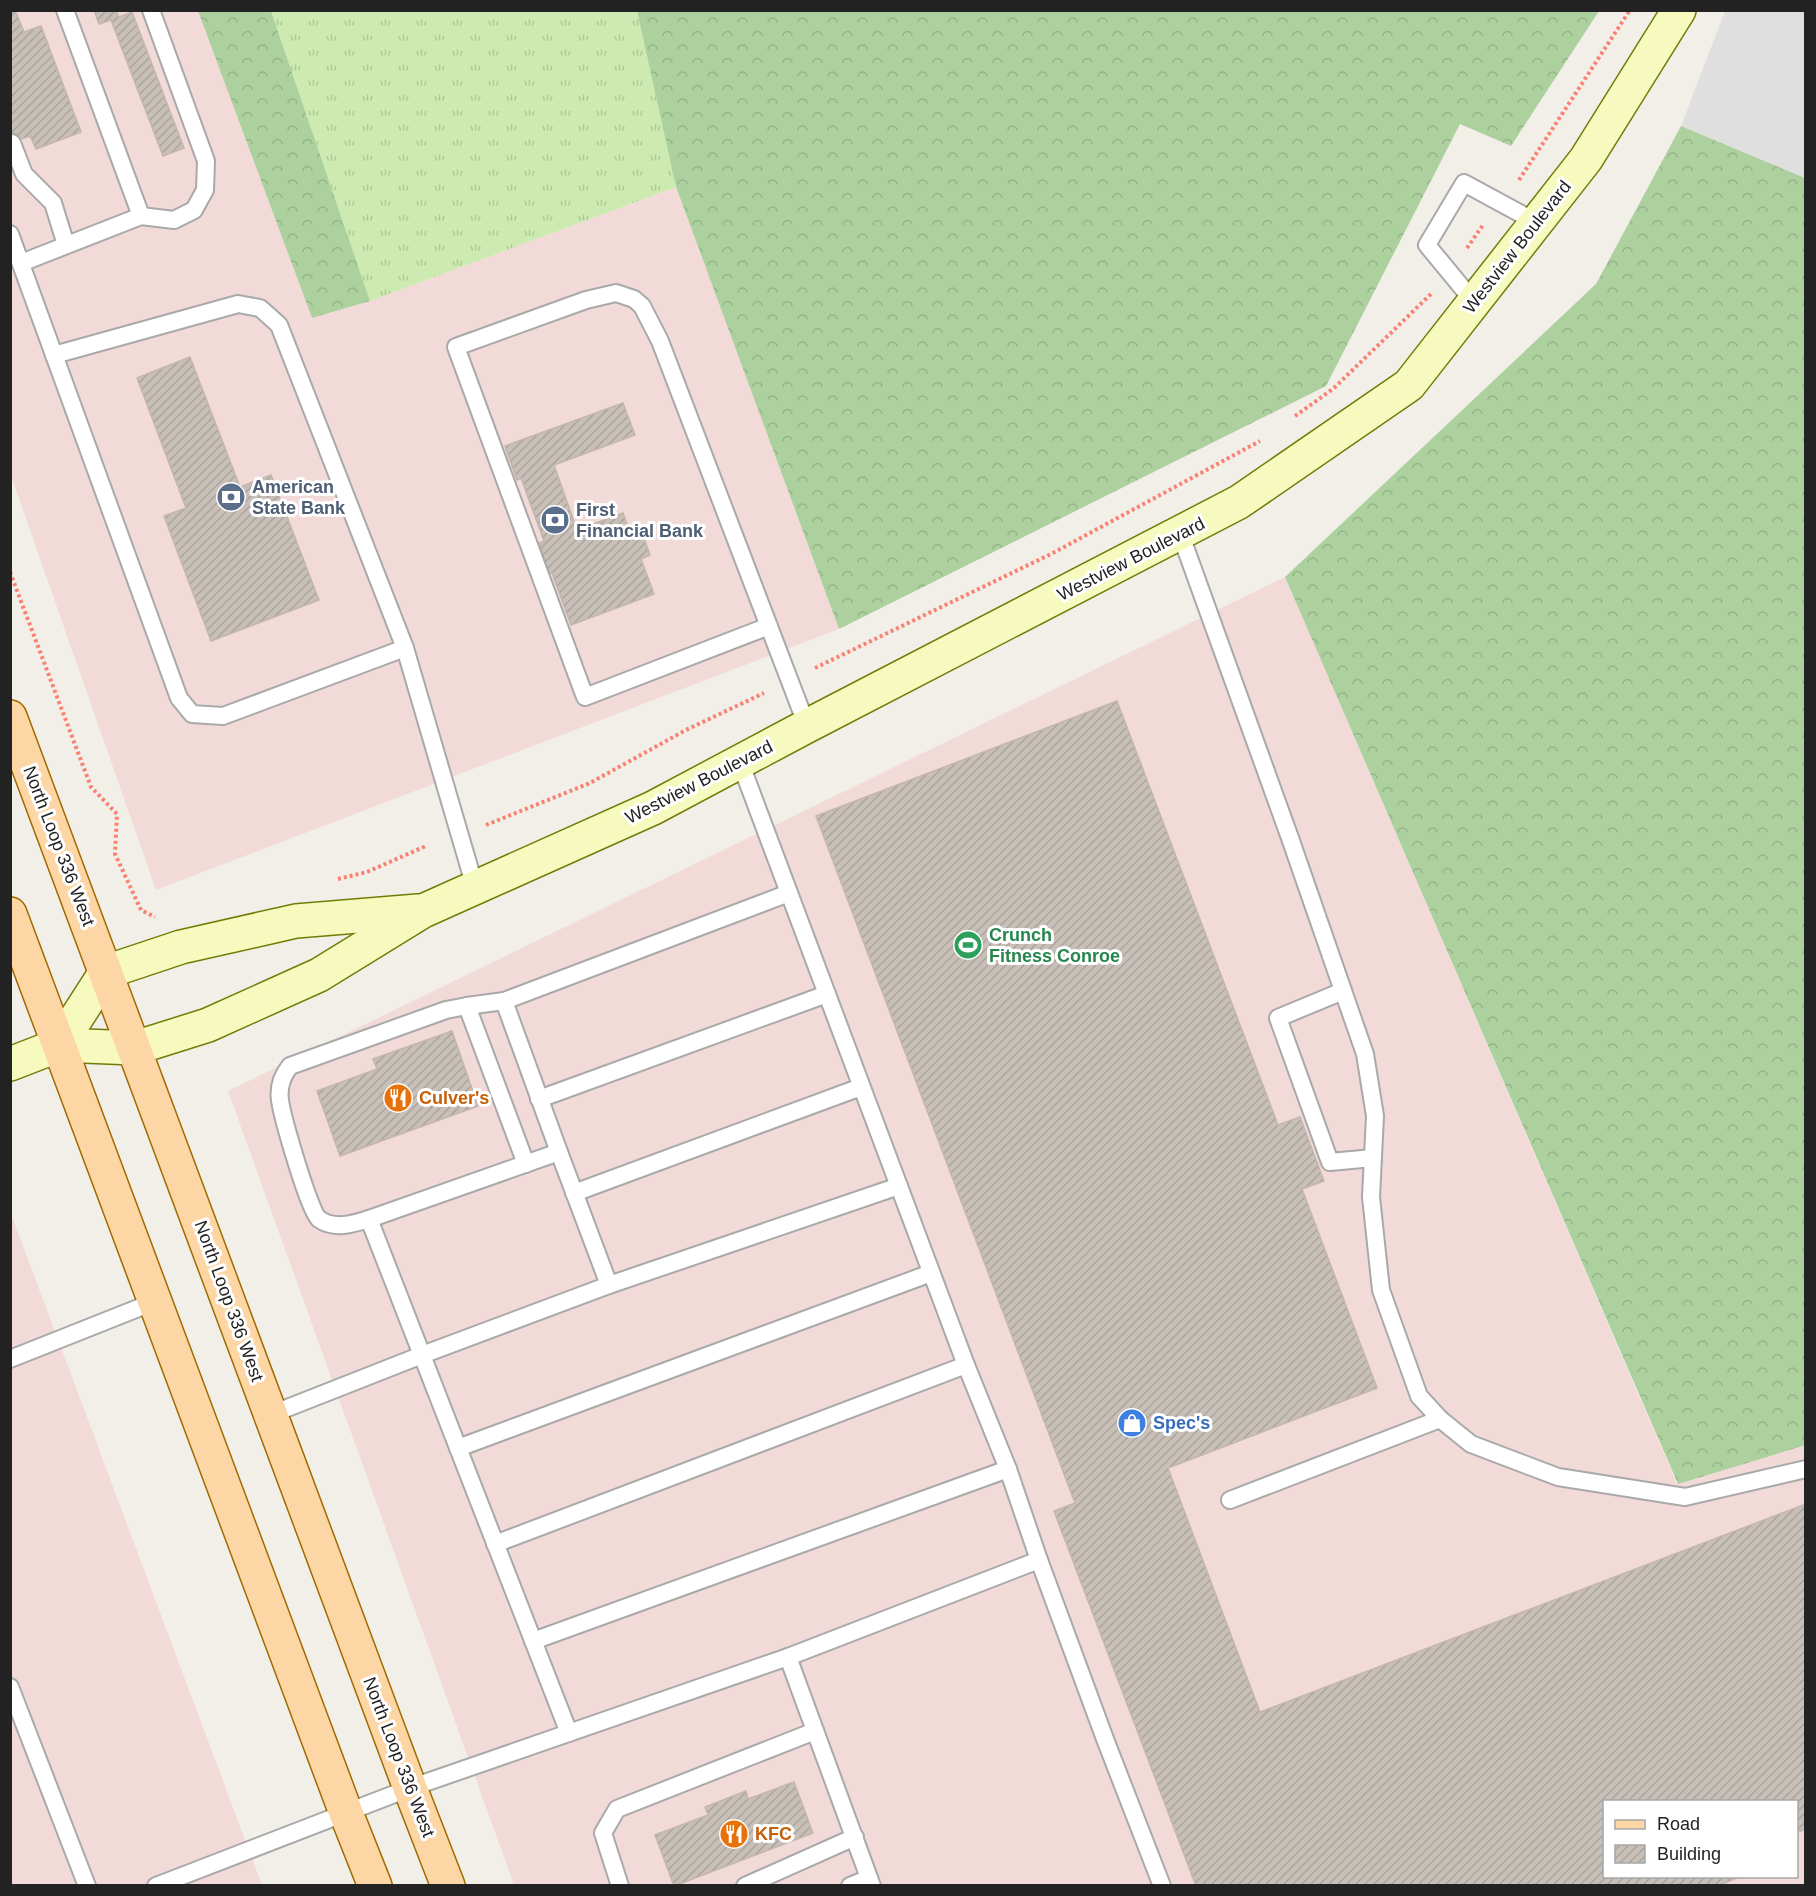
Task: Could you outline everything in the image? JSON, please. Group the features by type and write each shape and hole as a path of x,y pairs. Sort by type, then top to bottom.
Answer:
{"main road":[{"name":"North Loop 336 West","path":"10,717 448,1886"},
{"path":"10,914 375,1886"}],"street":[{"name":"Westview Boulevard","path":"10,1064 58,1045 135,1048 208,1025 319,975 423,911 653,808 1239,502 1409,385 1586,159 1679,10"},
{"name":"Westview Boulevard","path":"106,972 181,947 296,921 423,911"},
{"path":"58,1045 106,972"}],"lane":[{"path":"65,10 141,216"},
{"path":"21,262 141,216 174,220 194,210 205,190 206,161 151,10"},
{"path":"12,143 24,174 53,203 66,245"},
{"path":"1474,302 1427,245 1464,183 1536,222"},
{"path":"10,234 179,698 192,714 223,716 405,648"},
{"path":"769,626 585,696 456,347 586,300 616,293 634,299 642,306 660,341 769,626 807,726"},
{"path":"54,355 238,304 260,308 279,325 405,648 475,887"},
{"path":"1180,533 1365,1054 1375,1116 1371,1197 1381,1290 1419,1396 1440,1419 1471,1444 1558,1477 1685,1497 1806,1469"},
{"path":"740,762 931,1273 1008,1469 1039,1560 1162,1886"},
{"path":"559,1152 369,1219 348,1225 334,1225 318,1218 308,1201 280,1099 281,1078 290,1066 446,1010 504,1001 789,893"},
{"path":"1343,991 1278,1018 1330,1162 1373,1158"},
{"path":"539,1099 827,994"},
{"path":"504,1001 609,1285"},
{"path":"467,1006 526,1164"},
{"path":"574,1193 861,1087"},
{"path":"272,1414 609,1285 899,1186"},
{"path":"369,1219 569,1733"},
{"path":"458,1448 931,1273"},
{"path":"10,1359 156,1301"},
{"path":"495,1544 966,1365"},
{"path":"1230,1500 1440,1419"},
{"path":"533,1641 1008,1469"},
{"path":"156,1886 410,1788 788,1657 1039,1560"},
{"path":"788,1657 871,1882 850,1886"},
{"path":"10,1687 87,1886"},
{"path":"620,1886 603,1833 616,1809 815,1731"},
{"path":"745,1886 855,1837"}],"path":[{"path":"1515,185 1630,10"},
{"path":"1461,256 1484,225"},
{"path":"1290,420 1334,388 1437,288"},
{"path":"815,668 1051,554 1264,439"},
{"path":"10,572 91,787 117,814 115,854 141,910 158,919"},
{"path":"482,826 590,783 686,730 764,693"},
{"path":"334,880 367,872 426,846"}],"shaded area":[{"path":"10,11 198,11 312,318 370,301 676,187 839,629 156,890 11,476"},
{"path":"1725,11 1805,11 1805,178 1681,126"},
{"path":"1285,577 1677,1484 1805,1445 1805,1885 514,1885 228,1091"},
{"path":"11,1214 262,1885 11,1885"}],"green space":[{"path":"637,10 1599,11 1511,146 1460,124 1326,386 839,629 676,187"},
{"path":"198,11 271,11 370,301 312,318"},
{"path":"271,11 637,11 676,187 370,301"},
{"path":"1681,126 1805,178 1806,1445 1678,1484 1285,577 1596,284"}],"building":[{"path":"10,10 15,10 24,32 41,26 81,132 36,149 30,136 10,143"},
{"path":"94,10 116,10 119,17 132,12 184,148 163,156 111,20 99,24"},
{"name":"American State Bank","path":"190,357 240,487 271,475 319,600 211,641 164,516 186,508 137,378"},
{"name":"First Financial Bank","path":"623,403 635,435 554,465 577,530 623,513 629,530 640,527 650,555 641,559 654,594 571,625 552,573 544,576 534,549 541,546 539,543 544,541 521,478 517,480 505,446"},
{"path":"1117,701 1278,1125 1300,1117 1324,1181 1302,1189 1377,1388 1168,1468 1260,1712 1806,1504 1806,1829 1798,1832 1798,1800 1603,1800 1603,1878 1736,1878 1718,1886 1196,1886 1054,1511 1075,1503 816,816"},
{"name":"Culver's","path":"452,1031 478,1106 340,1156 317,1091 377,1069 373,1059"},
{"name":"KFC","path":"794,1782 813,1833 674,1886 655,1835 708,1815 705,1807 746,1791 748,1799"}],"place":[{"name":"American State Bank","path":"231,497"},
{"name":"First Financial Bank","path":"555,520"},
{"name":"Crunch Fitness Conroe","path":"968,945"},
{"name":"Culver's","path":"398,1098"},
{"name":"Spec's","path":"1132,1423"},
{"name":"KFC","path":"734,1834"}]}
